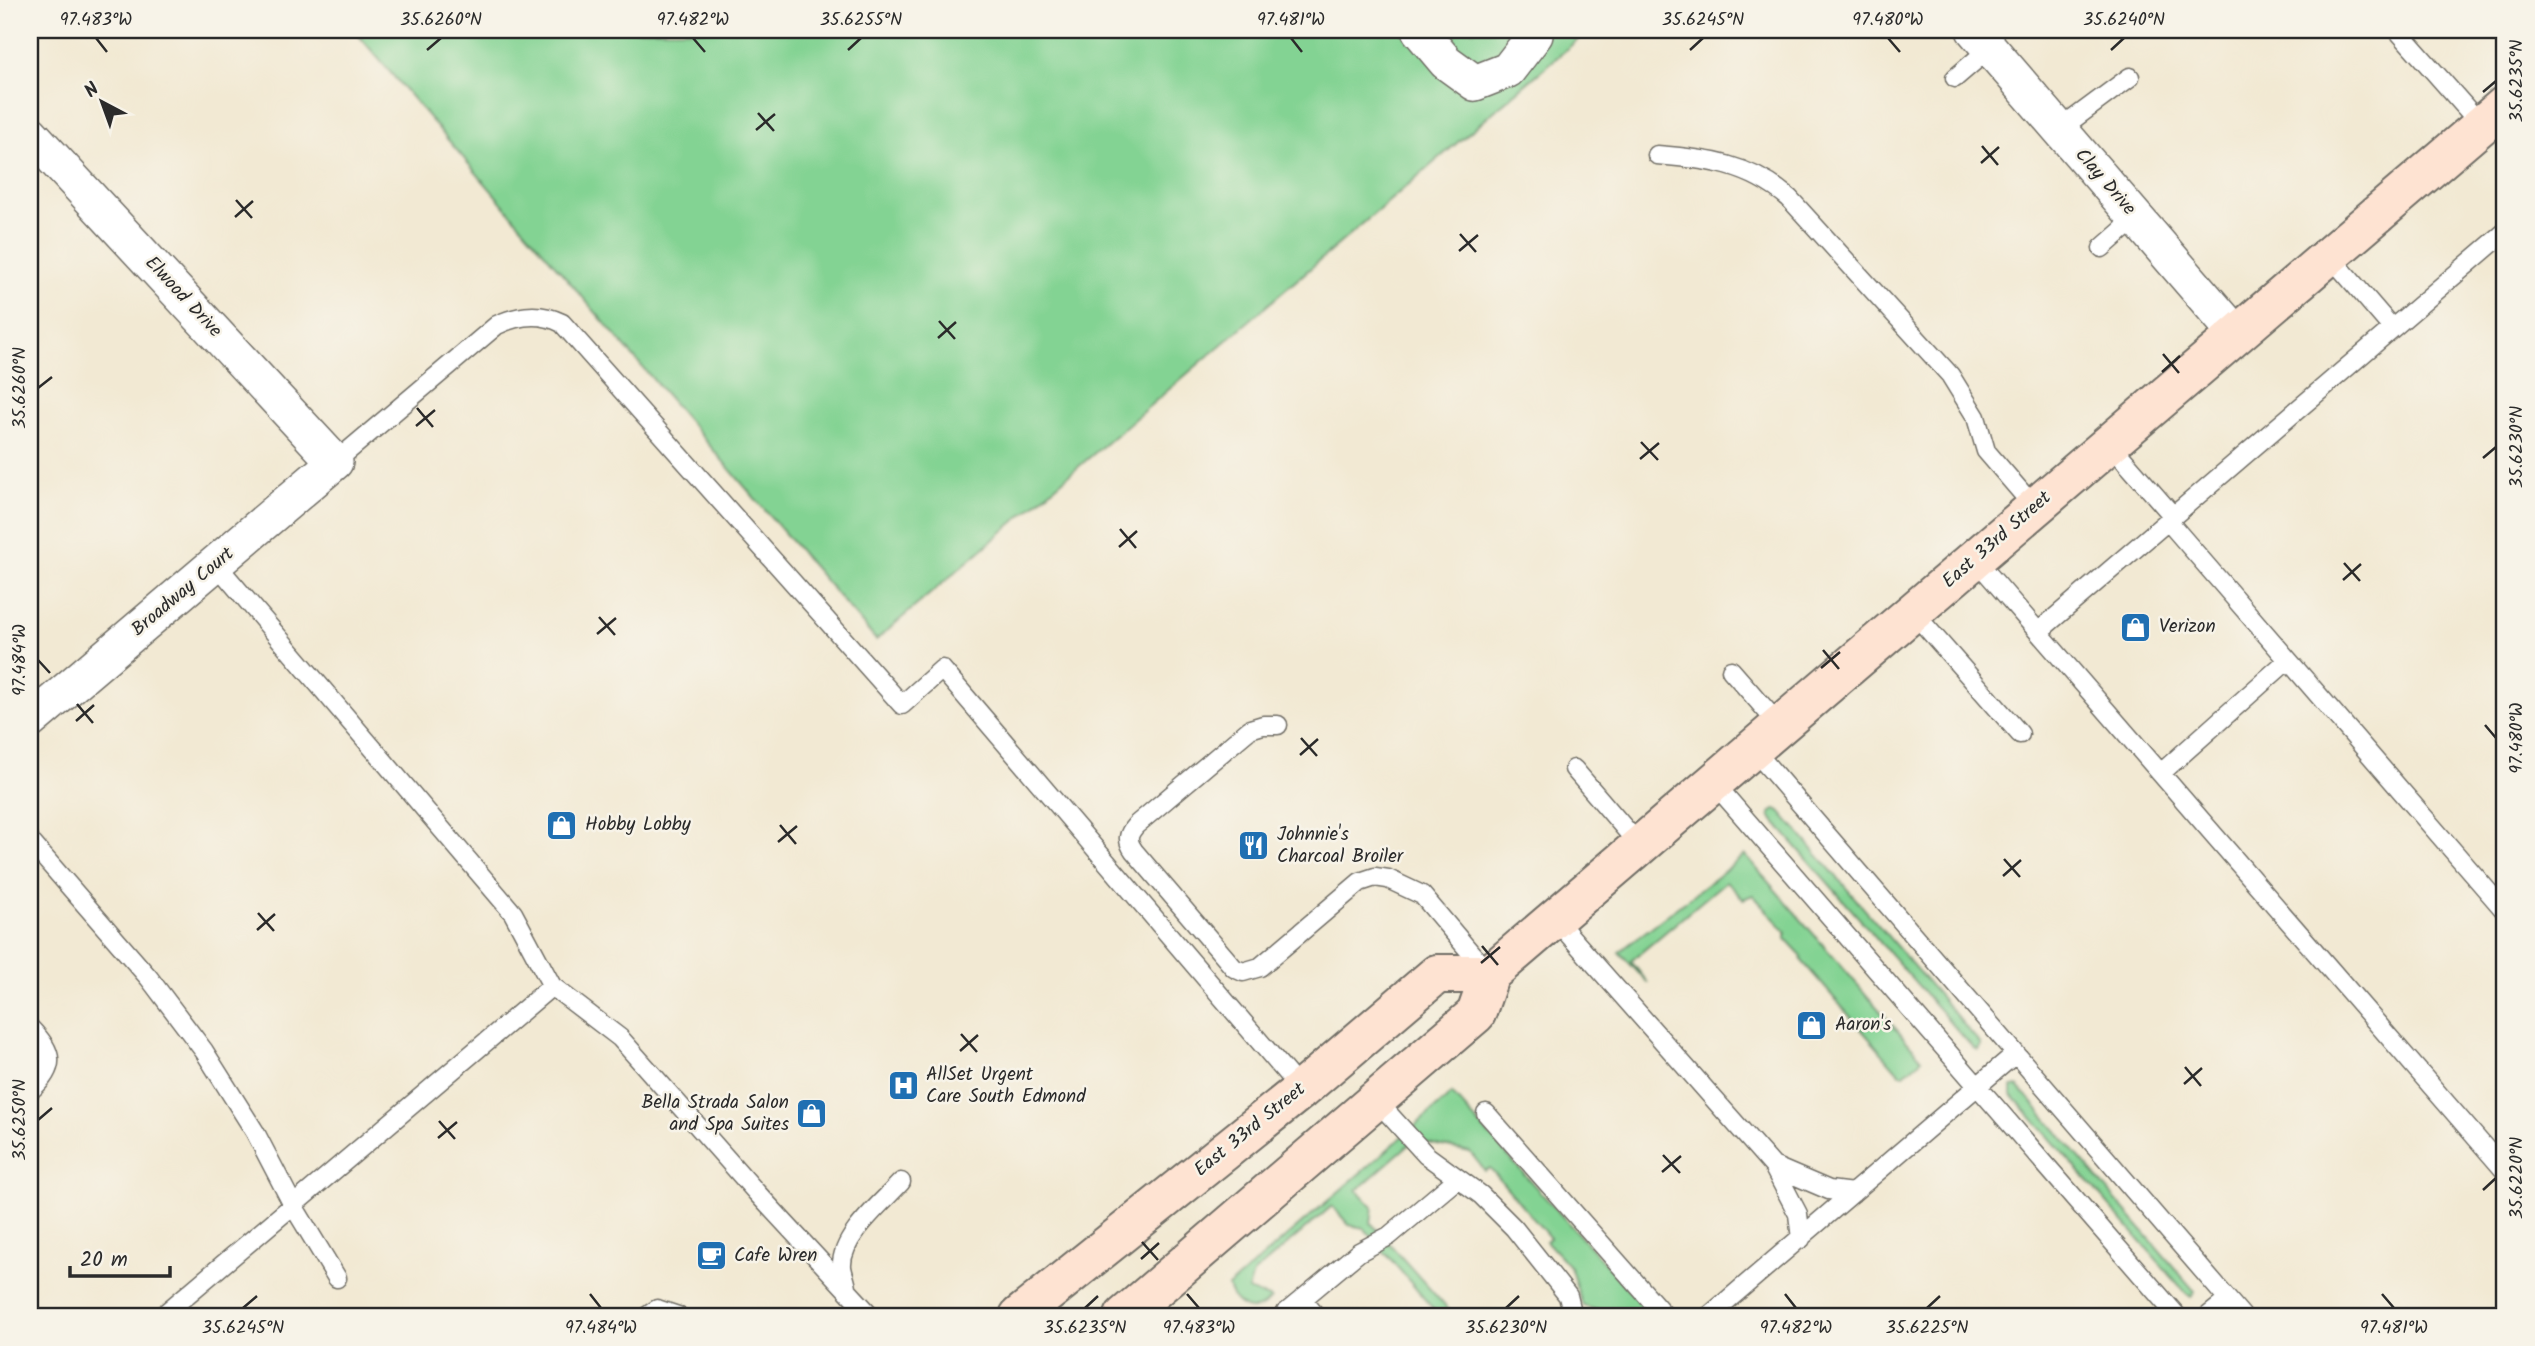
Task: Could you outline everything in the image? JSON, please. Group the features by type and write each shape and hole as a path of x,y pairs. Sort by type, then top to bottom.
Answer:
{"main road":[{"name":"East 33rd Street","path":"1019,1316 1301,1090 1437,974 1490,974 2493,116"},
{"path":"1124,1316 1476,1014 1490,974"}],"street":[{"path":"1419,30 1446,62 1475,83 1508,70 1535,34 1535,30"},
{"name":"Clay Drive","path":"1982,39 2237,335"},
{"name":"Elwood Drive","path":"30,133 335,462"},
{"name":"Broadway Court","path":"37,709 216,564 335,462"}],"lane":[{"path":"2399,32 2493,116"},
{"path":"1955,78 1982,39"},
{"path":"2060,130 2130,77"},
{"path":"1657,155 1707,161 1751,172 1771,183 1789,198 1950,375 1976,417 1986,451 2035,508"},
{"path":"2102,248 2136,218"},
{"path":"2038,632 2505,232"},
{"path":"2330,256 2392,328"},
{"path":"335,462 497,325 534,315 562,323 902,705 942,668 1301,1090"},
{"path":"2110,444 2288,660 2505,911"},
{"path":"1975,559 2505,1171"},
{"path":"216,564 513,913 552,986 620,1038 748,1184 871,1316"},
{"path":"1913,612 2020,734"},
{"path":"2161,774 2288,660"},
{"path":"1731,670 1766,738 2015,1054 2242,1316"},
{"path":"1278,725 1263,725 1250,729 1136,825 1129,832 1128,839 1134,851 1234,968 1243,972 1260,967 1360,882 1375,877 1388,879 1422,895 1490,974"},
{"path":"1574,769 1640,846"},
{"path":"1714,783 2177,1316"},
{"path":"30,841 149,978 204,1051 255,1132 293,1207 337,1278"},
{"path":"1555,919 1773,1166 1798,1214 1801,1239"},
{"path":"162,1316 552,986"},
{"path":"30,1028 46,1047 51,1065 47,1075 30,1091"},
{"path":"1709,1316 2015,1054"},
{"path":"1376,1100 1426,1154 1481,1195 1514,1228 1568,1296 1573,1316"},
{"path":"1486,1113 1665,1316"},
{"path":"1773,1166 1829,1191 1853,1193"},
{"path":"1282,1316 1359,1252 1389,1236 1457,1179"},
{"path":"848,1292 842,1266 844,1252 851,1237 901,1182"},
{"path":"1302,1299 1316,1316"},
{"path":"2208,1316 2228,1300"},
{"path":"646,1316 657,1309 678,1316"}],"green space":[{"path":"354,30 1589,30 876,640"},
{"path":"1776,809 1979,1042 1981,1045 1978,1050 1973,1048 1771,818 1770,813"},
{"path":"1745,855 1922,1059 1904,1074 1900,1074 1802,961 1801,955 1786,939 1786,932 1753,895 1743,899 1726,881 1631,961 1648,983 1619,952"},
{"path":"2018,1086 2195,1291 2191,1297 2012,1095 2012,1087"},
{"path":"1452,1094 1652,1316 1616,1316 1583,1306 1570,1267 1546,1241 1550,1238 1490,1168 1485,1171 1470,1152 1414,1140 1357,1190 1373,1207 1371,1223 1454,1316 1439,1316 1364,1228 1349,1225 1332,1206 1253,1274 1248,1290 1271,1299 1265,1305 1246,1308 1235,1300 1228,1287"}],"place":[{"name":"Verizon","path":"2136,627"},
{"name":"Hobby Lobby","path":"562,825"},
{"name":"Johnnie's Charcoal Broiler","path":"1254,846"},
{"name":"Aaron's","path":"1812,1025"},
{"name":"AllSet Urgent Care South Edmond","path":"903,1086"},
{"name":"Bella Strada Salon and Spa Suites","path":"812,1114"},
{"name":"Cafe Wren","path":"711,1256"}]}
